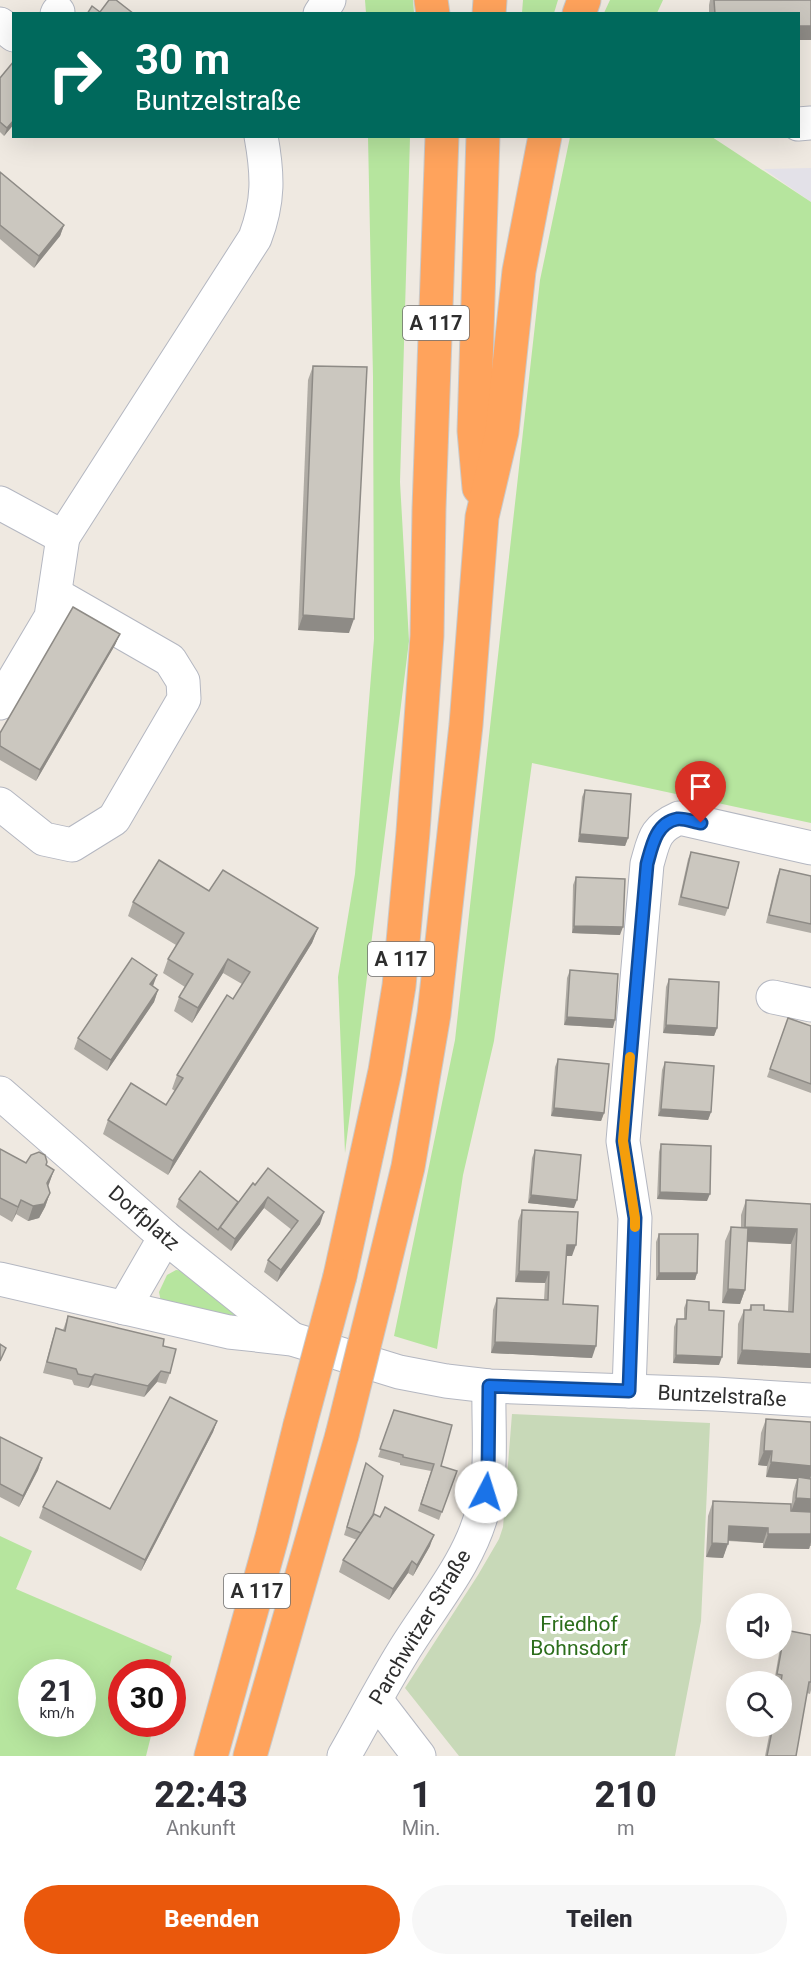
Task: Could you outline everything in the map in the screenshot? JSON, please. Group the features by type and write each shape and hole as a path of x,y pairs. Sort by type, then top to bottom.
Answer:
{"highway":[{"name":"A 117","path":"211,1756 272,1537 340,1276 385,1071 399,986 427,636 429,497 442,138"},
{"path":"482,517 474,431 483,138"},
{"path":"482,517 502,432 519,271 545,138"},
{"name":"A 117","path":"250,1756 342,1435 408,1167 434,1014 466,725 482,517"}],"street":[{"path":"0,24 12,33"},
{"path":"0,703 51,617 63,537 255,238 264,214 267,171 261,138"},
{"path":"0,503 63,537"},
{"path":"0,804 44,839 72,845 114,819 184,699 183,681 170,660 55,594"},
{"path":"629,1391 635,1218 623,1141 647,864 653,842 663,825 679,818 811,848"},
{"path":"773,997 811,1005"},
{"name":"Dorfplatz","path":"0,1092 165,1237 292,1339"},
{"path":"124,1308 165,1237"},
{"name":"Dorfplatz","path":"0,1279 229,1332 292,1339 399,1372 489,1386"},
{"name":"Buntzelstraße","path":"489,1386 715,1394 811,1400"},
{"name":"Parchwitzer Straße","path":"345,1756 403,1652 460,1564 475,1535 483,1508 488,1476 489,1386"},
{"path":"376,1700 419,1756"}],"shaded area":[{"path":"811,168 811,202 764,169"}],"green space":[{"path":"365,0 413,0 414,12 366,12"},
{"path":"523,0 558,0 554,12 522,12"},
{"path":"610,0 663,0 657,12 604,12"},
{"path":"368,138 410,138 400,482 409,641 345,1153 338,977 355,874 374,639 373,377"},
{"path":"570,138 714,138 811,202 811,823 532,763 494,1041 463,1175 437,1349 394,1336 455,1040 540,280"},
{"path":"176,1270 186,1271 238,1313 236,1317 161,1302 159,1292 167,1275"},
{"name":"Friedhof Bohnsdorf","path":"512,1414 710,1423 701,1621 675,1756 459,1756 405,1688 499,1539 503,1527"},
{"path":"0,1536 32,1551 16,1589 172,1656 171,1659 108,1659 108,1737 151,1737 146,1756 0,1756"}],"building":[{"path":"109,0 116,0 131,12 100,12"},
{"path":"714,0 811,0 811,26 800,26 800,12 715,12"},
{"path":"92,6 100,12 88,12"},
{"path":"12,63 12,122 7,128 0,122 0,78"},
{"path":"0,172 64,225 39,256 0,225"},
{"path":"313,366 367,367 354,619 303,615"},
{"path":"73,607 120,634 40,770 0,746 0,733"},
{"path":"585,790 631,794 628,838 580,834"},
{"path":"691,852 739,862 728,908 681,897"},
{"path":"159,860 209,891 223,870 318,928 173,1161 108,1120 131,1083 166,1105 183,1078 177,1075 227,995 233,999 250,972 228,959 198,1008 179,997 193,974 168,959 184,933 133,902"},
{"path":"780,869 811,876 811,924 769,915"},
{"path":"576,877 625,879 623,927 574,926"},
{"path":"132,958 157,975 150,984 158,990 111,1060 78,1038"},
{"path":"570,970 618,974 615,1020 567,1017"},
{"path":"669,979 719,982 717,1028 666,1025"},
{"path":"788,1018 811,1026 811,1084 770,1069"},
{"path":"558,1059 609,1064 604,1113 554,1108"},
{"path":"665,1062 714,1066 711,1112 661,1109"},
{"path":"661,1144 711,1146 710,1194 660,1192"},
{"path":"0,1149 26,1163 31,1155 39,1152 45,1155 46,1165 54,1170 47,1183 50,1193 44,1204 33,1206 21,1200 18,1207 0,1198"},
{"path":"535,1150 581,1155 577,1200 531,1195"},
{"path":"268,1168 324,1212 281,1270 268,1260 298,1221 268,1197 235,1239 220,1227 253,1183 255,1185"},
{"path":"200,1171 238,1202 218,1230 179,1199"},
{"path":"746,1200 811,1204 811,1354 742,1350 744,1310 751,1310 751,1305 764,1305 764,1310 793,1312 797,1229 745,1227"},
{"path":"522,1210 578,1212 576,1245 567,1245 563,1304 598,1306 596,1346 495,1342 497,1298 548,1300 549,1272 519,1271"},
{"path":"731,1227 748,1228 745,1290 728,1289"},
{"path":"659,1234 698,1234 697,1273 659,1273"},
{"path":"687,1300 709,1302 709,1310 724,1311 722,1357 676,1355 677,1319 686,1319"},
{"path":"68,1316 164,1339 163,1346 176,1349 170,1373 161,1371 148,1386 95,1374 92,1377 78,1374 76,1369 47,1362 56,1328 65,1331"},
{"path":"0,1344 6,1348 0,1361"},
{"path":"170,1397 217,1421 145,1560 43,1507 57,1481 110,1509"},
{"path":"394,1410 452,1425 441,1466 457,1471 442,1512 421,1504 434,1464 380,1449"},
{"path":"766,1419 811,1422 811,1466 771,1462 772,1451 764,1451"},
{"path":"0,1437 42,1458 23,1496 0,1484"},
{"path":"366,1463 383,1476 373,1515 361,1533 347,1527"},
{"path":"798,1477 811,1479 811,1499 796,1498"},
{"path":"713,1501 791,1504 791,1511 811,1512 811,1534 768,1534 768,1528 729,1526 728,1544 712,1543"},
{"path":"385,1507 434,1535 417,1565 412,1561 393,1589 343,1560 374,1514 380,1517"},
{"path":"792,1631 811,1635 811,1682 809,1682 796,1756 767,1756 771,1737 792,1737 792,1671 778,1671 780,1659 792,1659"}],"slow traffic":[{"path":"630,1057 623,1141 635,1227"}],"route":[{"path":"486,1492 489,1386 629,1391 635,1218 623,1141 647,864 653,842 663,825 679,818 701,823"}]}
